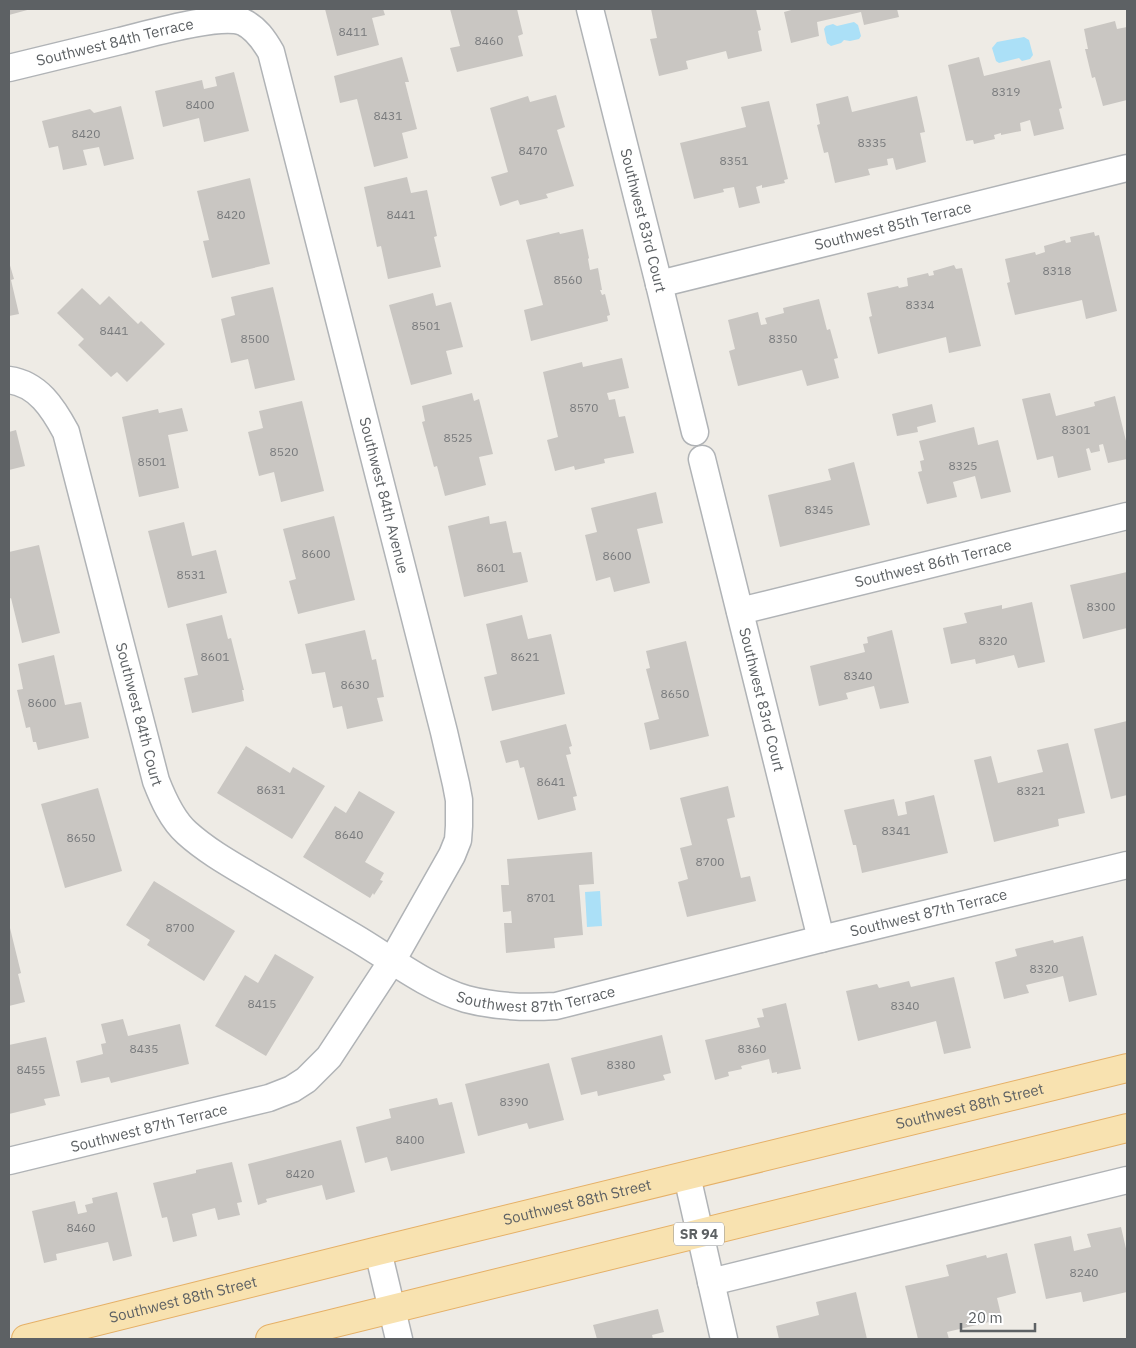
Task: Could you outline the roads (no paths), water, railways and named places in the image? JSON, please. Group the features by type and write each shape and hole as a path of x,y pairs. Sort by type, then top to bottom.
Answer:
{"main road":[{"name":"Southwest 88th Street","path":"26,1339 1127,1068"},
{"name":"SR 94","path":"270,1339 1127,1128"}],"street":[{"name":"Southwest 83rd Court","path":"590,9 695,432"},
{"name":"Southwest 84th Terrace","path":"9,68 206,22 230,20 243,22 249,26"},
{"name":"Southwest 84th Avenue","path":"249,26 259,34 271,52 456,784 459,813 458,840 444,869 392,961"},
{"name":"Southwest 85th Terrace","path":"659,284 1127,168"},
{"name":"Southwest 84th Court","path":"10,380 27,385 41,396 55,412 66,432 156,781 177,822 186,832 225,861 392,961"},
{"name":"Southwest 83rd Court","path":"702,458 821,939"},
{"name":"Southwest 86th Terrace","path":"740,610 1127,516"},
{"name":"Southwest 87th Terrace","path":"9,1161 240,1106 292,1089 306,1080 329,1057 392,961 444,990 465,998 493,1004 532,1007 556,1006 821,939 1127,865"},
{"path":"687,1176 724,1339"},
{"path":"711,1282 1127,1180"},
{"path":"378,1251 399,1339"}],"water":[{"path":"854,22 858,25 861,36 859,39 844,40 831,46 827,43 824,29 826,26 833,24 837,26"},
{"path":"1024,37 1029,40 1033,55 1030,59 1022,61 1019,58 999,63 996,61 992,48 997,42"},
{"path":"600,891 602,926 587,927 585,892"}]}
